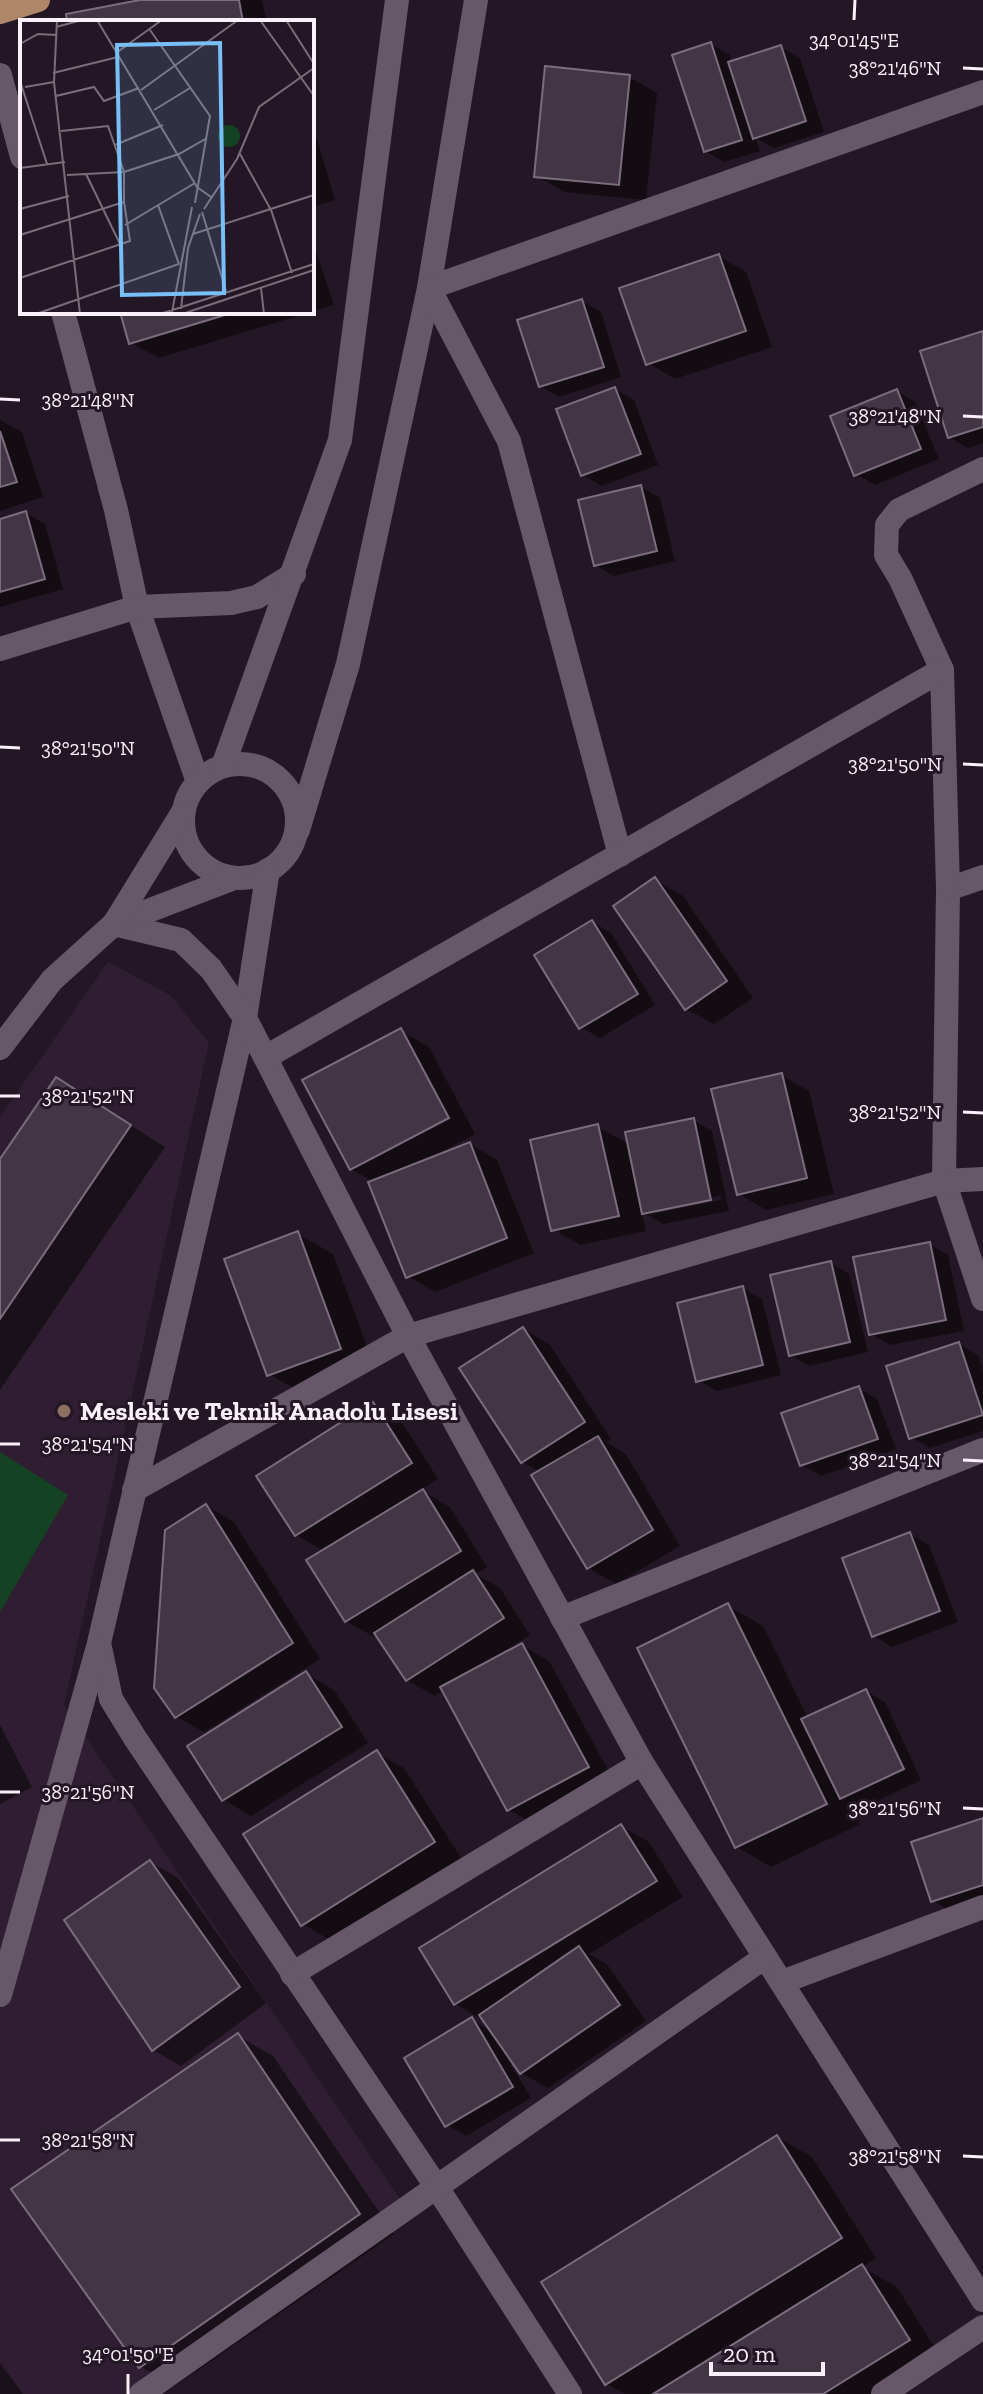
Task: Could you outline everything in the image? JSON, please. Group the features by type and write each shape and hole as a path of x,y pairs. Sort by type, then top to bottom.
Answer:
{"main road":[{"path":"0,12 38,0"}],"street":[{"path":"223,766 340,440 397,0"},
{"path":"114,924 234,878 258,875 268,870 286,857 298,830 348,664 429,288 476,0"},
{"path":"0,75 20,150"},
{"path":"429,288 983,92"},
{"path":"429,288 509,441 620,855"},
{"path":"64,314 116,510 137,607 198,782"},
{"path":"983,470 899,510 887,525 886,555 900,578 942,670 948,889 944,1181 983,1299"},
{"path":"0,649 137,607 231,603 257,597 294,574"},
{"path":"266,1057 942,670"},
{"path":"0,1048 52,980 114,924 198,782 223,766 243,763 273,773 291,793 298,830"},
{"path":"183,812 185,838 196,857 214,872 234,878"},
{"path":"0,1995 99,1643 245,1018 268,870"},
{"path":"948,889 983,877"},
{"path":"114,924 181,940 211,969 245,1018 408,1336 642,1763 979,2287"},
{"path":"134,1490 408,1336 944,1181 983,1179"},
{"path":"562,1618 983,1450"},
{"path":"99,1643 111,1699 438,2189 570,2394"},
{"path":"292,1974 642,1763"},
{"path":"782,1982 983,1907"},
{"path":"141,2394 438,2189 765,1957"},
{"path":"883,2394 983,2327"}],"shaded area":[{"name":"Mesleki ve Teknik Anadolu Lisesi","path":"108,962 170,995 209,1043 64,1705 404,2205 126,2394 0,2394 0,1117"}],"green space":[{"path":"0,1452 68,1495 0,1612"}],"building":[{"path":"140,0 239,0 243,20 67,20 66,14"},
{"path":"711,42 742,140 704,152 672,55"},
{"path":"781,45 806,121 753,139 728,62"},
{"path":"545,66 630,75 619,185 534,177"},
{"path":"719,254 746,331 646,365 619,288"},
{"path":"582,299 604,367 539,387 517,320"},
{"path":"121,314 228,314 129,344"},
{"path":"983,331 983,427 948,438 920,351"},
{"path":"615,387 641,454 581,476 556,409"},
{"path":"897,389 921,449 854,476 830,416"},
{"path":"0,431 17,482 0,487"},
{"path":"641,485 657,551 594,566 578,500"},
{"path":"26,511 45,579 0,592 0,519"},
{"path":"655,877 727,981 685,1010 613,906"},
{"path":"592,920 638,994 579,1029 534,955"},
{"path":"401,1028 449,1118 350,1170 302,1080"},
{"path":"782,1073 807,1178 737,1195 711,1089"},
{"path":"56,1077 131,1125 0,1319 0,1159"},
{"path":"694,1118 711,1200 642,1214 625,1132"},
{"path":"598,1124 619,1216 551,1231 530,1140"},
{"path":"470,1142 507,1238 406,1278 368,1182"},
{"path":"298,1231 341,1349 267,1376 224,1259"},
{"path":"930,1242 946,1320 869,1335 853,1257"},
{"path":"831,1261 850,1342 789,1356 770,1275"},
{"path":"743,1286 763,1365 696,1382 677,1303"},
{"path":"523,1327 585,1422 521,1463 459,1368"},
{"path":"959,1342 983,1415 909,1439 886,1366"},
{"path":"859,1386 878,1439 800,1466 781,1413"},
{"path":"373,1402 412,1463 295,1536 256,1476"},
{"path":"598,1436 653,1530 587,1569 531,1475"},
{"path":"423,1489 461,1551 345,1622 306,1560"},
{"path":"206,1504 293,1643 175,1718 154,1688 165,1530"},
{"path":"910,1532 940,1611 872,1637 842,1558"},
{"path":"473,1570 504,1618 406,1681 374,1633"},
{"path":"728,1603 827,1804 735,1848 637,1648"},
{"path":"522,1643 589,1767 507,1811 440,1687"},
{"path":"306,1671 342,1727 222,1801 187,1746"},
{"path":"866,1689 904,1769 840,1799 801,1719"},
{"path":"377,1750 435,1842 301,1926 243,1834"},
{"path":"983,1818 983,1885 931,1902 911,1842"},
{"path":"621,1824 657,1881 454,2005 419,1948"},
{"path":"150,1860 240,1987 152,2051 64,1920"},
{"path":"579,1946 620,2005 520,2074 479,2015"},
{"path":"472,2017 513,2087 445,2127 404,2058"},
{"path":"238,2033 360,2214 139,2368 11,2189"},
{"path":"777,2135 842,2238 605,2385 541,2282"},
{"path":"862,2264 910,2340 823,2394 653,2394"}],"place":[{"name":"Mesleki ve Teknik Anadolu Lisesi","path":"64,1411"}]}
